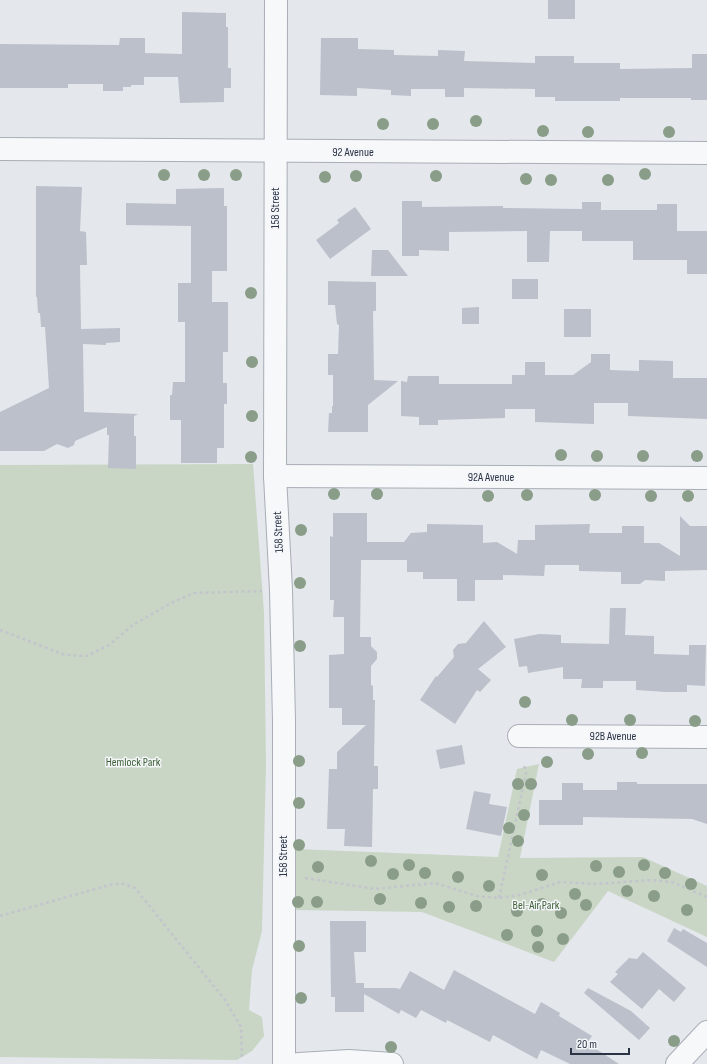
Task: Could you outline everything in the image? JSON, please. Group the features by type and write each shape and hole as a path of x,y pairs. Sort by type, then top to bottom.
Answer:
{"street":[{"name":"158 Street","path":"276,0 275,476 281,590 284,713 284,1064"},
{"name":"92 Avenue","path":"0,149 276,152 707,153"},
{"name":"92A Avenue","path":"275,476 707,478"},
{"name":"92B Avenue","path":"519,736 707,736"},
{"path":"677,1064 707,1032"},
{"path":"299,1064 349,1061 392,1064"}],"path":[{"path":"0,630 65,655 86,656 109,645 133,625 171,603 194,593 266,591"},
{"path":"499,898 526,773 524,765"},
{"path":"299,878 375,889 435,883 478,896 499,898 520,895 560,882 597,884 640,880 672,882 707,897"},
{"path":"0,916 113,884 124,884 135,888 224,1000 240,1027 242,1058"}],"green space":[{"name":"Hemlock Park","path":"253,464 264,612 266,764 262,931 252,970 249,1010 262,1017 264,1036 252,1051 237,1060 0,1057 0,465"},
{"name":"Bel-Air Park","path":"539,764 520,858 643,857 707,886 707,937 608,891 554,962 422,912 295,910 295,849 498,857 517,769"}],"building":[{"path":"548,0 575,0 575,19 548,19"},
{"path":"182,12 226,13 226,27 228,27 228,68 231,68 231,88 224,88 224,102 180,103 178,77 144,77 144,85 131,85 131,87 123,87 123,91 103,91 103,84 68,84 68,88 0,88 0,44 119,45 120,38 145,38 145,53 182,54"},
{"path":"321,38 358,38 358,49 394,50 394,55 438,56 438,50 465,51 464,61 535,63 535,56 574,56 574,63 620,63 620,69 692,68 692,54 707,54 707,100 691,100 691,98 620,98 620,101 555,101 555,97 535,97 535,89 464,88 464,97 445,97 445,89 411,89 411,96 391,95 391,90 357,88 357,96 320,95"},
{"path":"36,186 82,187 80,231 86,232 87,265 80,265 81,329 120,328 120,342 106,343 106,345 83,344 84,412 138,414 134,416 134,436 136,436 136,469 108,468 109,435 107,435 107,427 75,441 74,445 68,448 57,444 44,451 0,451 0,412 49,388 45,327 41,327 40,313 38,313 36,297"},
{"path":"224,188 224,206 227,206 227,271 212,271 212,302 228,302 228,352 223,352 223,383 227,383 227,404 224,404 224,448 217,448 217,463 181,463 181,420 170,420 170,395 172,395 173,382 185,382 185,322 178,322 178,283 191,283 191,226 126,225 126,203 176,204 176,189"},
{"path":"402,201 422,201 422,207 503,206 503,208 582,209 582,202 601,202 601,210 657,210 657,204 677,204 677,231 707,231 707,274 687,274 687,260 633,260 633,241 582,241 582,231 550,231 549,262 527,262 527,231 449,232 449,251 419,250 419,256 402,256"},
{"path":"355,207 371,229 330,259 316,240 339,223 337,220"},
{"path":"372,250 388,250 408,276 371,276"},
{"path":"512,279 538,279 538,299 512,299"},
{"path":"328,281 376,282 376,311 373,311 374,380 398,381 368,405 368,432 328,432 329,413 332,413 333,406 333,375 328,375 328,354 338,354 339,325 337,324 335,305 328,305"},
{"path":"479,307 479,324 462,324 462,308"},
{"path":"564,309 591,309 591,337 564,337"},
{"path":"591,354 610,354 610,370 639,371 639,360 673,361 673,378 707,378 707,419 628,416 628,403 594,403 594,424 535,422 535,409 505,409 505,418 438,420 438,425 419,425 419,417 401,416 401,381 407,382 408,376 439,376 439,384 512,384 512,375 525,375 525,362 545,362 545,375 573,375 591,362"},
{"path":"333,513 367,513 367,542 404,542 411,533 427,532 427,524 483,525 483,543 497,542 517,554 518,540 535,540 535,525 590,524 589,533 622,533 622,526 644,526 644,543 659,543 680,556 680,516 690,526 707,526 707,570 665,571 665,581 645,580 640,584 621,584 621,572 579,571 579,565 545,565 544,576 503,575 503,580 475,580 475,601 457,601 457,579 423,579 423,572 407,572 407,560 361,560 360,637 371,637 371,646 377,652 377,659 371,666 371,685 373,686 373,700 375,700 374,766 378,766 378,789 373,789 372,847 344,846 345,829 327,829 329,769 337,769 337,752 366,725 342,725 342,708 329,708 329,655 344,654 344,617 333,617 334,600 330,600 330,536 333,537"},
{"path":"610,608 626,608 625,635 654,636 654,654 689,655 689,645 706,645 705,686 687,685 687,692 665,692 636,690 636,681 603,681 603,688 581,688 582,679 563,679 563,667 528,673 527,666 519,667 514,639 539,634 561,635 561,643 609,644"},
{"path":"484,621 506,647 478,669 491,680 480,692 477,690 455,724 420,700 436,676 437,677 454,657 453,650 458,644 466,643"},
{"path":"462,745 465,764 440,769 436,750"},
{"path":"617,782 637,782 637,784 707,784 707,824 692,819 583,817 583,825 539,825 539,800 562,800 562,783 583,783 583,790 617,790"},
{"path":"474,791 491,794 489,804 507,807 501,836 466,829"},
{"path":"330,921 366,921 366,952 354,952 356,983 364,983 364,988 400,989 410,971 444,990 454,970 535,1014 541,1002 560,1013 559,1016 592,1036 587,1043 619,1064 570,1064 541,1050 537,1059 493,1035 490,1042 447,1020 446,1023 421,1010 416,1018 401,1010 399,1014 364,994 364,1012 335,1012 335,997 331,997"},
{"path":"674,928 681,932 683,929 707,943 707,967 667,941"},
{"path":"643,952 686,988 674,1002 659,989 642,1009 610,982 618,974 615,972 629,958 637,959"},
{"path":"588,988 631,1011 650,1028 639,1040 584,993"}]}
